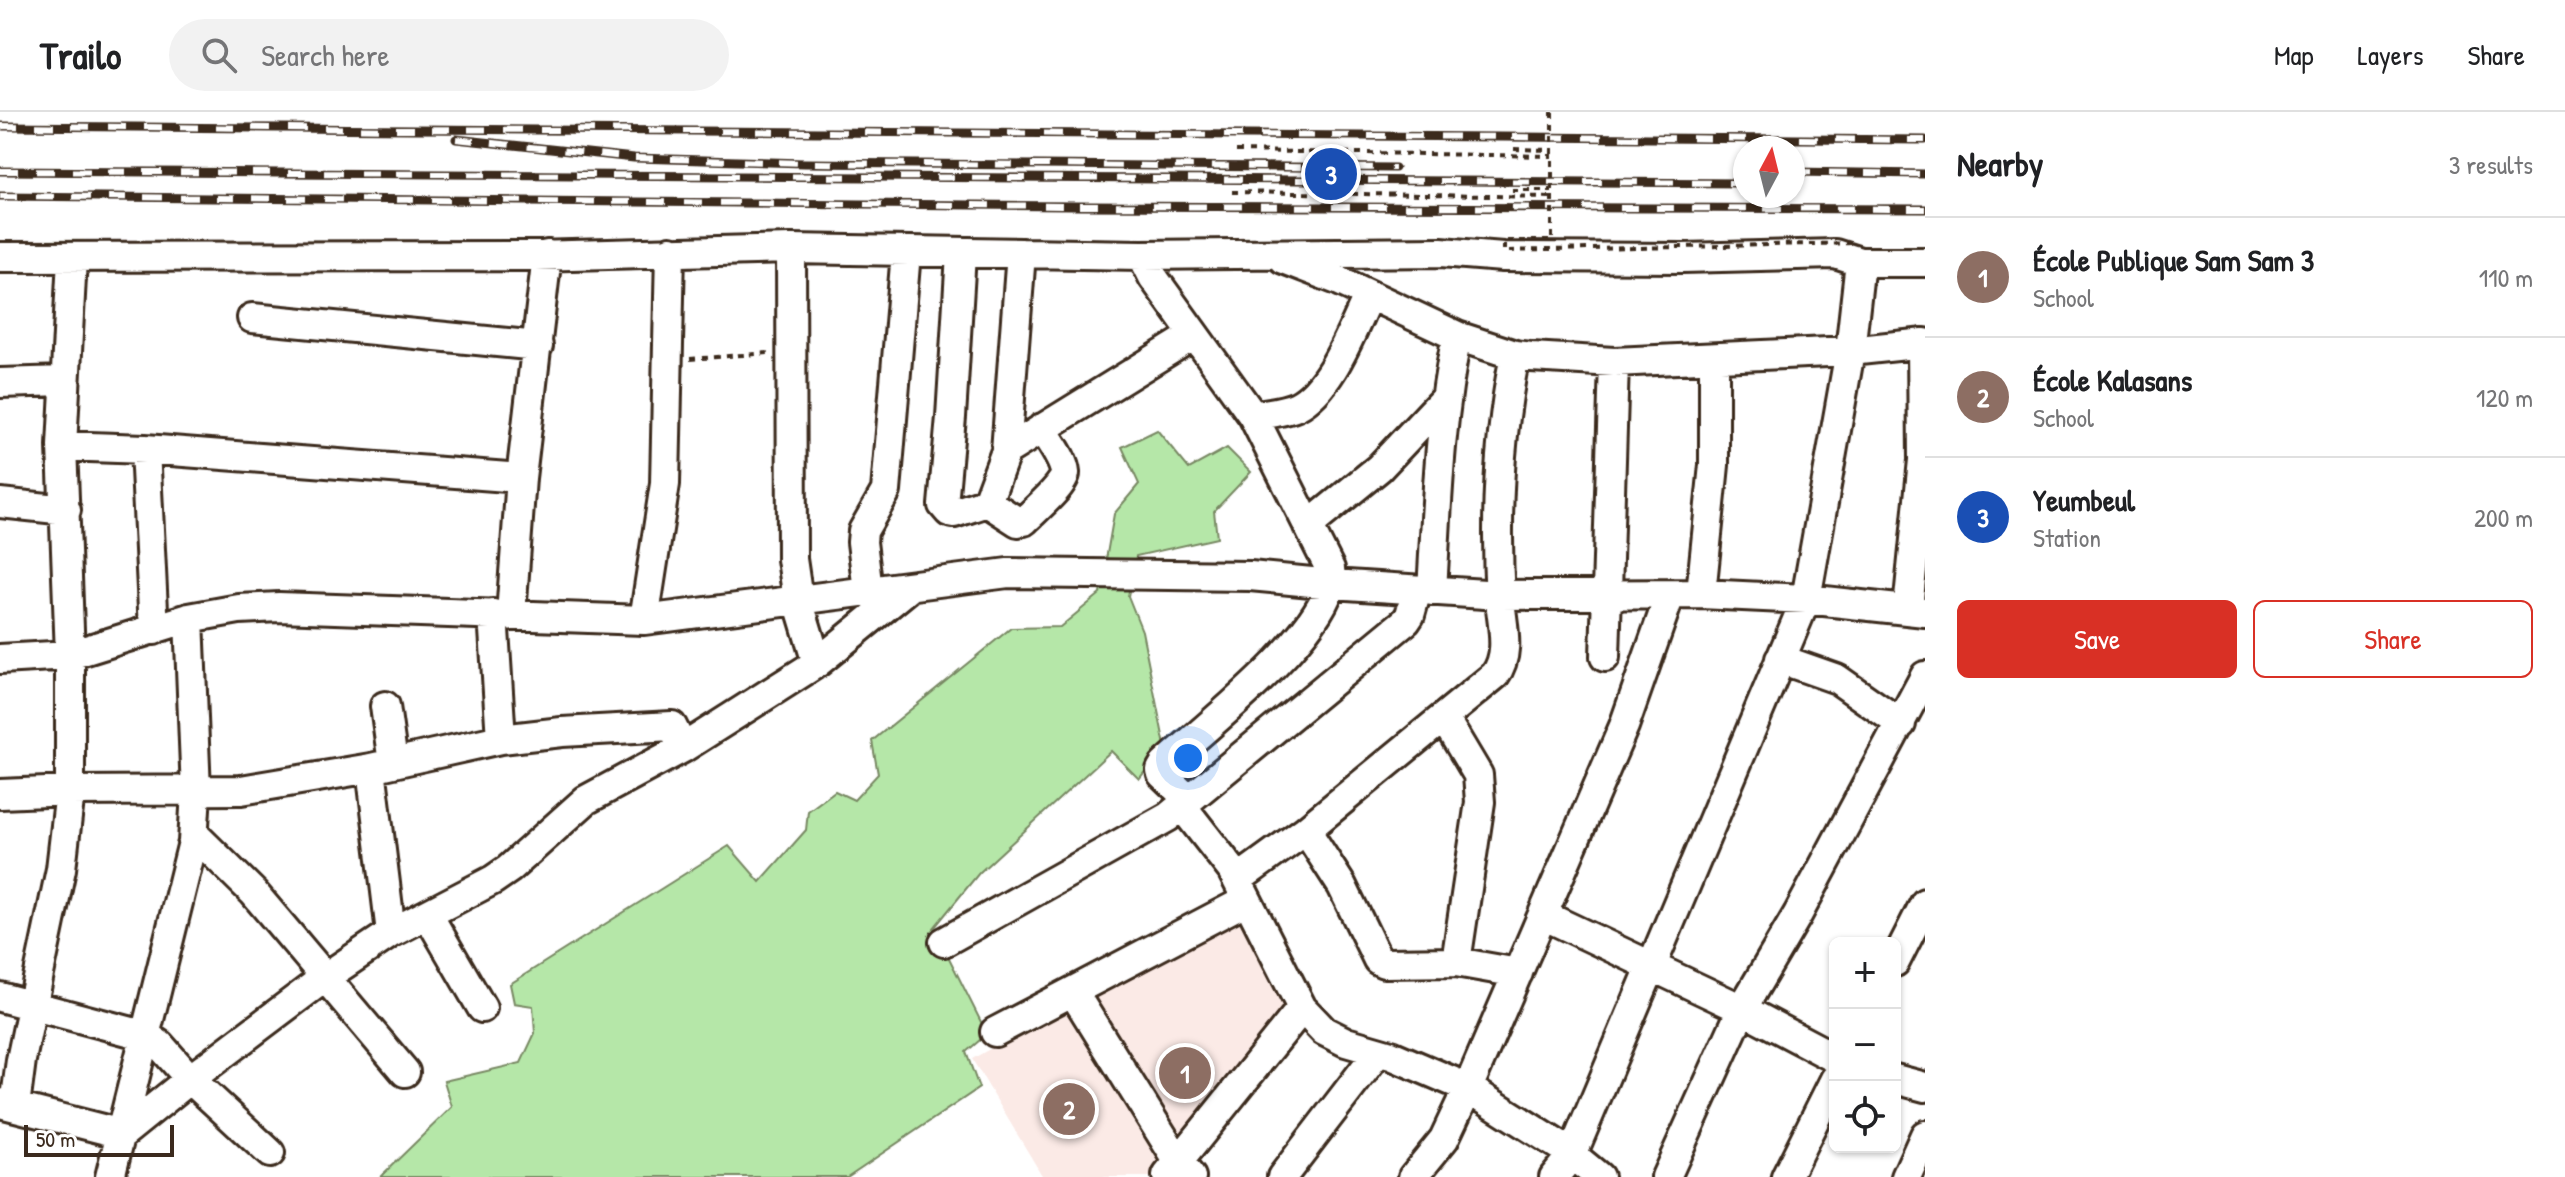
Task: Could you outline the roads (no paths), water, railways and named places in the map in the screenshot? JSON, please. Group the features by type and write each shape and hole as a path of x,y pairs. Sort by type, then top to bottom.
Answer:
{"street":[{"path":"791,249 792,559 798,600 817,663"},
{"path":"0,257 547,255 791,249 1142,255 1441,252 1503,257 1683,258 1858,253 1925,262"},
{"path":"644,620 665,484 670,251"},
{"path":"868,591 863,531 886,491 906,252"},
{"path":"961,254 943,505 949,512 959,513 987,502 1006,451 1021,253"},
{"path":"0,659 70,655 189,618 239,609 279,607 644,620 1008,573 1250,576 1500,595 1701,594 1806,599 1917,610 1924,460 1923,343 1850,351 1614,362 1515,355 1457,336 1340,281 1267,253"},
{"path":"1554,1177 1572,1155 1806,599 1850,351 1858,253"},
{"path":"501,739 502,615 547,255"},
{"path":"1142,255 1153,277 1253,416 1330,569 1332,584 1316,615 1285,654 1164,765 1162,774 1186,803 1242,890 1302,1008 1324,1031 1468,1088 1572,1155 1599,1177"},
{"path":"72,258 62,446 70,655 70,791 56,896 21,1060 8,1105 122,1134"},
{"path":"1253,416 1295,407 1310,396 1335,366 1369,295"},
{"path":"252,318 538,346"},
{"path":"1006,451 1194,335"},
{"path":"944,942 1168,817 1406,621 1424,590 1446,397 1457,336"},
{"path":"995,1032 1073,992 1242,890 1306,830 1495,675 1503,664 1505,651 1500,595 1499,507 1504,408 1515,355"},
{"path":"1701,594 1714,465 1714,358"},
{"path":"1605,657 1614,362"},
{"path":"0,383 65,381"},
{"path":"1308,526 1387,461 1446,397"},
{"path":"987,502 1018,522 1024,521 1063,482 1063,466 1042,428"},
{"path":"62,446 145,449 521,478"},
{"path":"145,449 154,630"},
{"path":"0,503 66,510"},
{"path":"122,1134 324,978 391,933 493,880 586,800 683,748 817,663 910,587"},
{"path":"1413,1177 1444,1139 1468,1088 1624,726 1670,595"},
{"path":"110,1177 194,834 196,792 189,618"},
{"path":"1780,659 1837,679 1901,724"},
{"path":"1666,1177 1742,1009 1798,914 1925,676"},
{"path":"385,706 382,766 391,933"},
{"path":"1444,718 1478,775 1480,784 1480,802 1456,962"},
{"path":"0,794 241,790 382,766 501,739 562,732 668,726 674,729 683,748"},
{"path":"1306,830 1342,886 1378,960 1390,964 1456,962 1518,973"},
{"path":"194,834 254,893 405,1072"},
{"path":"1901,950 1925,903"},
{"path":"428,915 482,1008"},
{"path":"1543,915 1742,1009 1829,1055"},
{"path":"1073,992 1179,1172 1302,1008"},
{"path":"0,997 147,1036 160,1045 190,1079 270,1153"},
{"path":"1282,1177 1378,1052"},
{"path":"1786,1177 1834,1081"},
{"path":"1901,1081 1925,1087"},
{"path":"1906,1177 1925,1135"}],"railway":[{"path":"0,126 1925,140"},
{"path":"456,139 634,158 804,163 1395,168"},
{"path":"0,171 1733,183"},
{"path":"1805,172 1925,174"},
{"path":"0,196 1074,206 1925,209"}],"place":[{"name":"Yeumbeul","path":"1331,174"},
{"name":"École Publique Sam Sam 3","path":"1185,1073"},
{"name":"École Kalasans","path":"1069,1109"}]}
